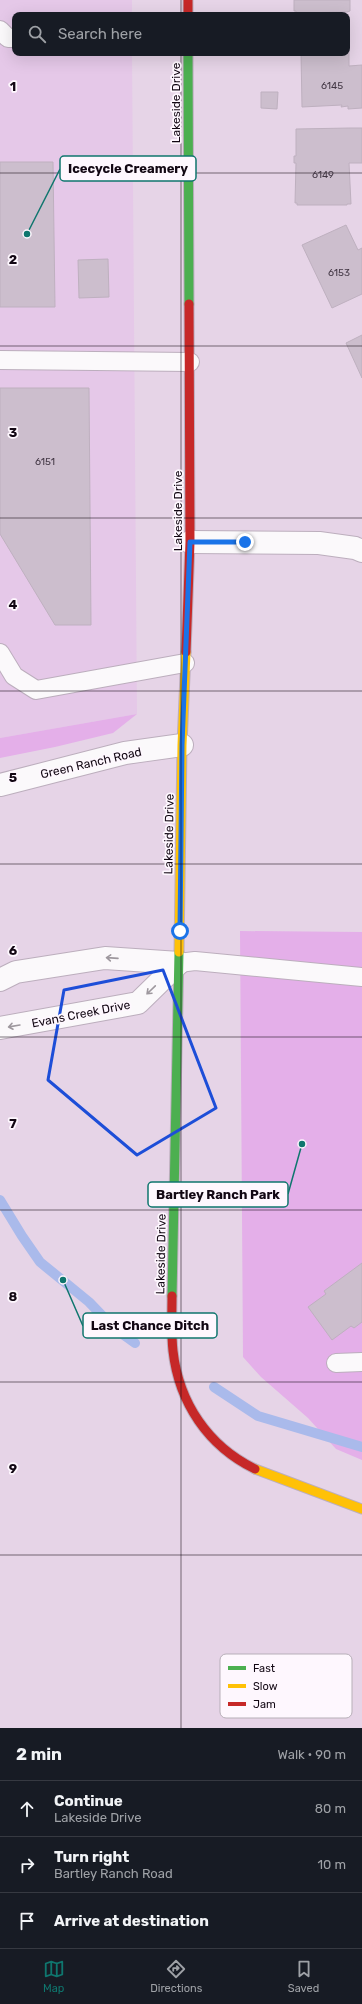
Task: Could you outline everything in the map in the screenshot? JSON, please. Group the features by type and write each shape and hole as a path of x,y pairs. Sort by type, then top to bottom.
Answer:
{"street":[{"path":"188,0 188,12"},
{"name":"Lakeside Drive","path":"188,56 190,542 182,745 172,1326 176,1371 181,1389 191,1411 202,1428 217,1444 266,1475 362,1509"},
{"path":"190,542 319,543 355,548 362,551"},
{"name":"Green Ranch Road","path":"0,785 125,753 182,745"},
{"path":"0,980 16,972 105,958 179,963"},
{"name":"Evans Creek Drive","path":"0,1028 138,1003 179,963"}],"lane":[{"path":"0,30 8,38 12,38"},
{"path":"0,360 190,362"},
{"path":"0,653 14,676 36,690 185,663"},
{"path":"179,963 195,961 362,977"},
{"path":"336,1363 362,1362"}],"highlighted area":[{"path":"163,970 216,1108 137,1155 48,1080 64,990"}],"shaded area":[{"path":"0,0 132,0 132,12 12,12 12,56 132,56 137,714 0,738"},
{"path":"137,714 113,733 0,758 0,738"},
{"path":"240,931 362,932 362,1460 336,1449 308,1418 261,1377 243,1357"}],"building":[{"path":"294,0 350,0 350,11 347,12 294,11"},
{"path":"301,56 349,56 349,66 362,65 362,108 348,109 348,106 341,107 342,105 302,107"},
{"path":"261,92 278,92 277,109 261,108"},
{"path":"362,128 362,163 349,163 351,204 297,205 297,203 295,203 296,163 294,163 294,156 296,156 296,129"},
{"path":"0,162 53,162 55,307 0,307"},
{"path":"346,225 358,250 362,248 362,294 332,308 302,245"},
{"path":"108,259 109,297 79,298 78,260"},
{"path":"362,335 362,378 346,343"},
{"path":"0,388 89,388 91,625 55,625 0,534"},
{"path":"362,1263 362,1322 354,1328 351,1326 332,1340 308,1307 326,1294 324,1291"}],"waterway":[{"path":"0,1200 40,1262 89,1302 114,1328 135,1343"},
{"path":"214,1387 258,1416 362,1447"}],"traffic: fast":[{"path":"188,56 189,304"},
{"path":"172,1296 179,952"}],"traffic: slow":[{"path":"179,952 182,745 186,652"},
{"path":"255,1469 362,1509"}],"traffic: jam":[{"path":"188,0 188,12"},
{"path":"186,652 190,542 189,304"},
{"path":"172,1296 173,1351 176,1370 189,1405 210,1435 223,1448 255,1469"}],"place":[{"name":"Icecycle Creamery","path":"27,234"},
{"name":"Bartley Ranch Park","path":"302,1144"},
{"name":"Last Chance Ditch","path":"63,1280"}],"route":[{"path":"180,931 182,745 190,542 245,542"}]}
